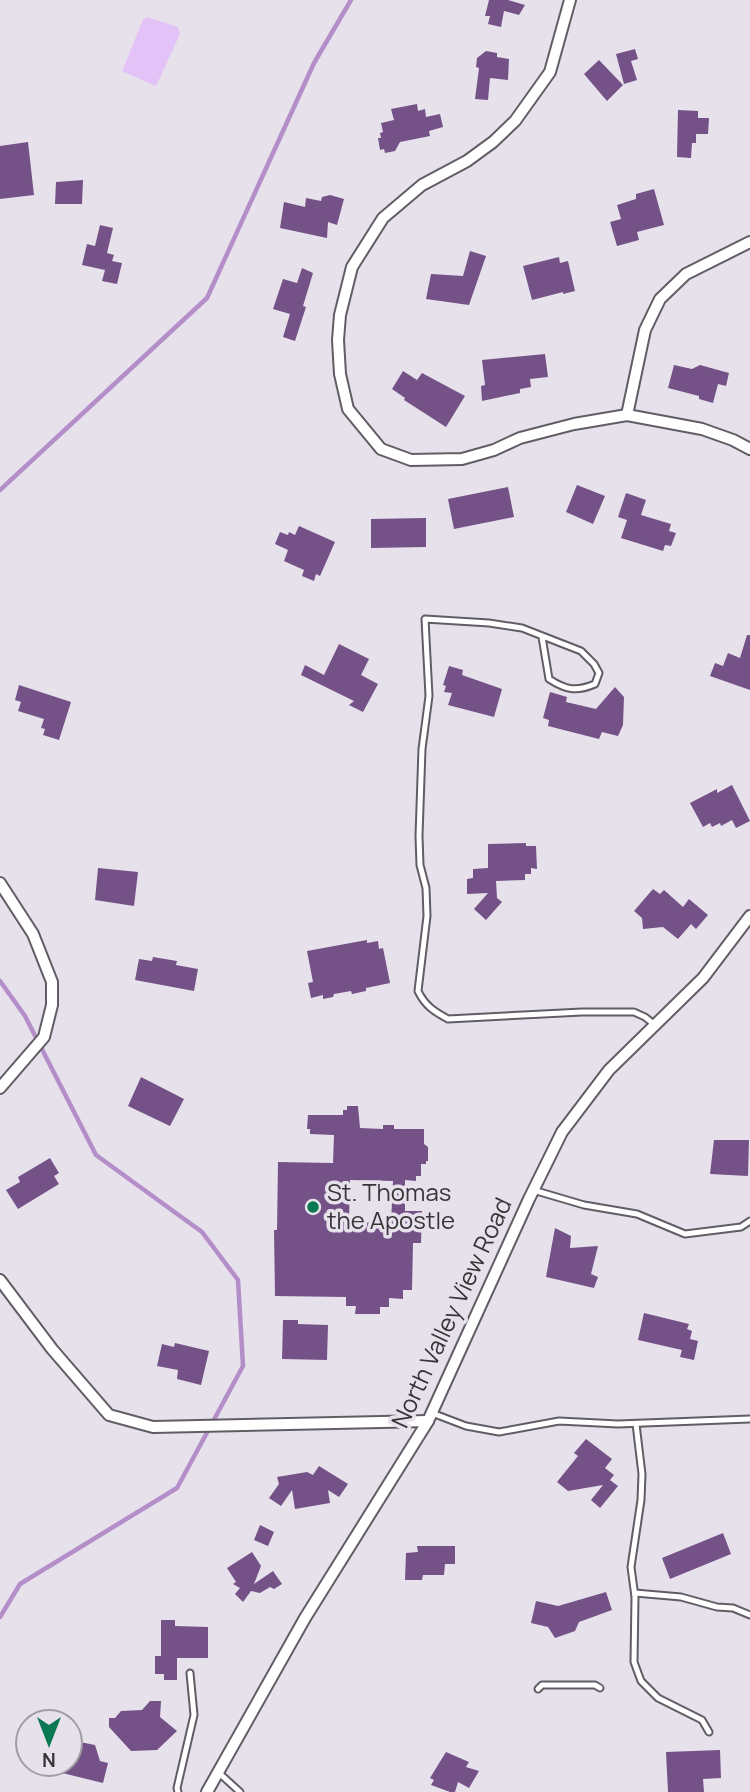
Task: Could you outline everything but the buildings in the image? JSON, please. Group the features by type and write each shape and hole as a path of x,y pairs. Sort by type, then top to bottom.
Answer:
{"street":[{"path":"570,0 550,72 514,121 493,142 467,161 422,185 383,218 352,267 340,315 338,340 340,374 348,409 381,449 411,460 462,459 494,450 520,438 574,424 627,415 702,429 750,449"},
{"path":"627,415 645,330 660,299 686,274 750,242"},
{"path":"0,883 33,934 51,982 51,1005 44,1037 0,1088"},
{"name":"North Valley View Road","path":"207,1792 305,1618 430,1417 562,1132 609,1070 703,978 750,916"},
{"path":"0,1280 52,1349 109,1415 153,1427 430,1417"}],"lane":[{"path":"542,638 549,679 565,688 581,690 595,684 599,673 581,651 522,628 425,619 429,696 422,749 419,836 427,916 418,992 433,1011 448,1019 634,1012 655,1025"},
{"path":"533,1190 584,1205 637,1214 685,1234 741,1227 750,1221"},
{"path":"430,1417 499,1432 559,1421 636,1424 750,1419"},
{"path":"636,1424 642,1474 631,1567 635,1593 634,1662 640,1681 658,1698 702,1720 709,1732"},
{"path":"635,1593 681,1597 717,1608 733,1608 750,1615"},
{"path":"178,1792 194,1715 190,1673"},
{"path":"538,1689 542,1685 595,1685 600,1688"},
{"path":"218,1772 240,1792"}],"shaded area":[{"path":"147,17 178,27 180,34 156,86 122,71 143,20"}],"waterway":[{"path":"0,490 207,298 314,63 351,0"},
{"path":"0,981 25,1016 96,1155 202,1232 238,1280 243,1366 177,1488 20,1584 0,1617"}],"place":[{"name":"St. Thomas the Apostle","path":"313,1207"}]}
